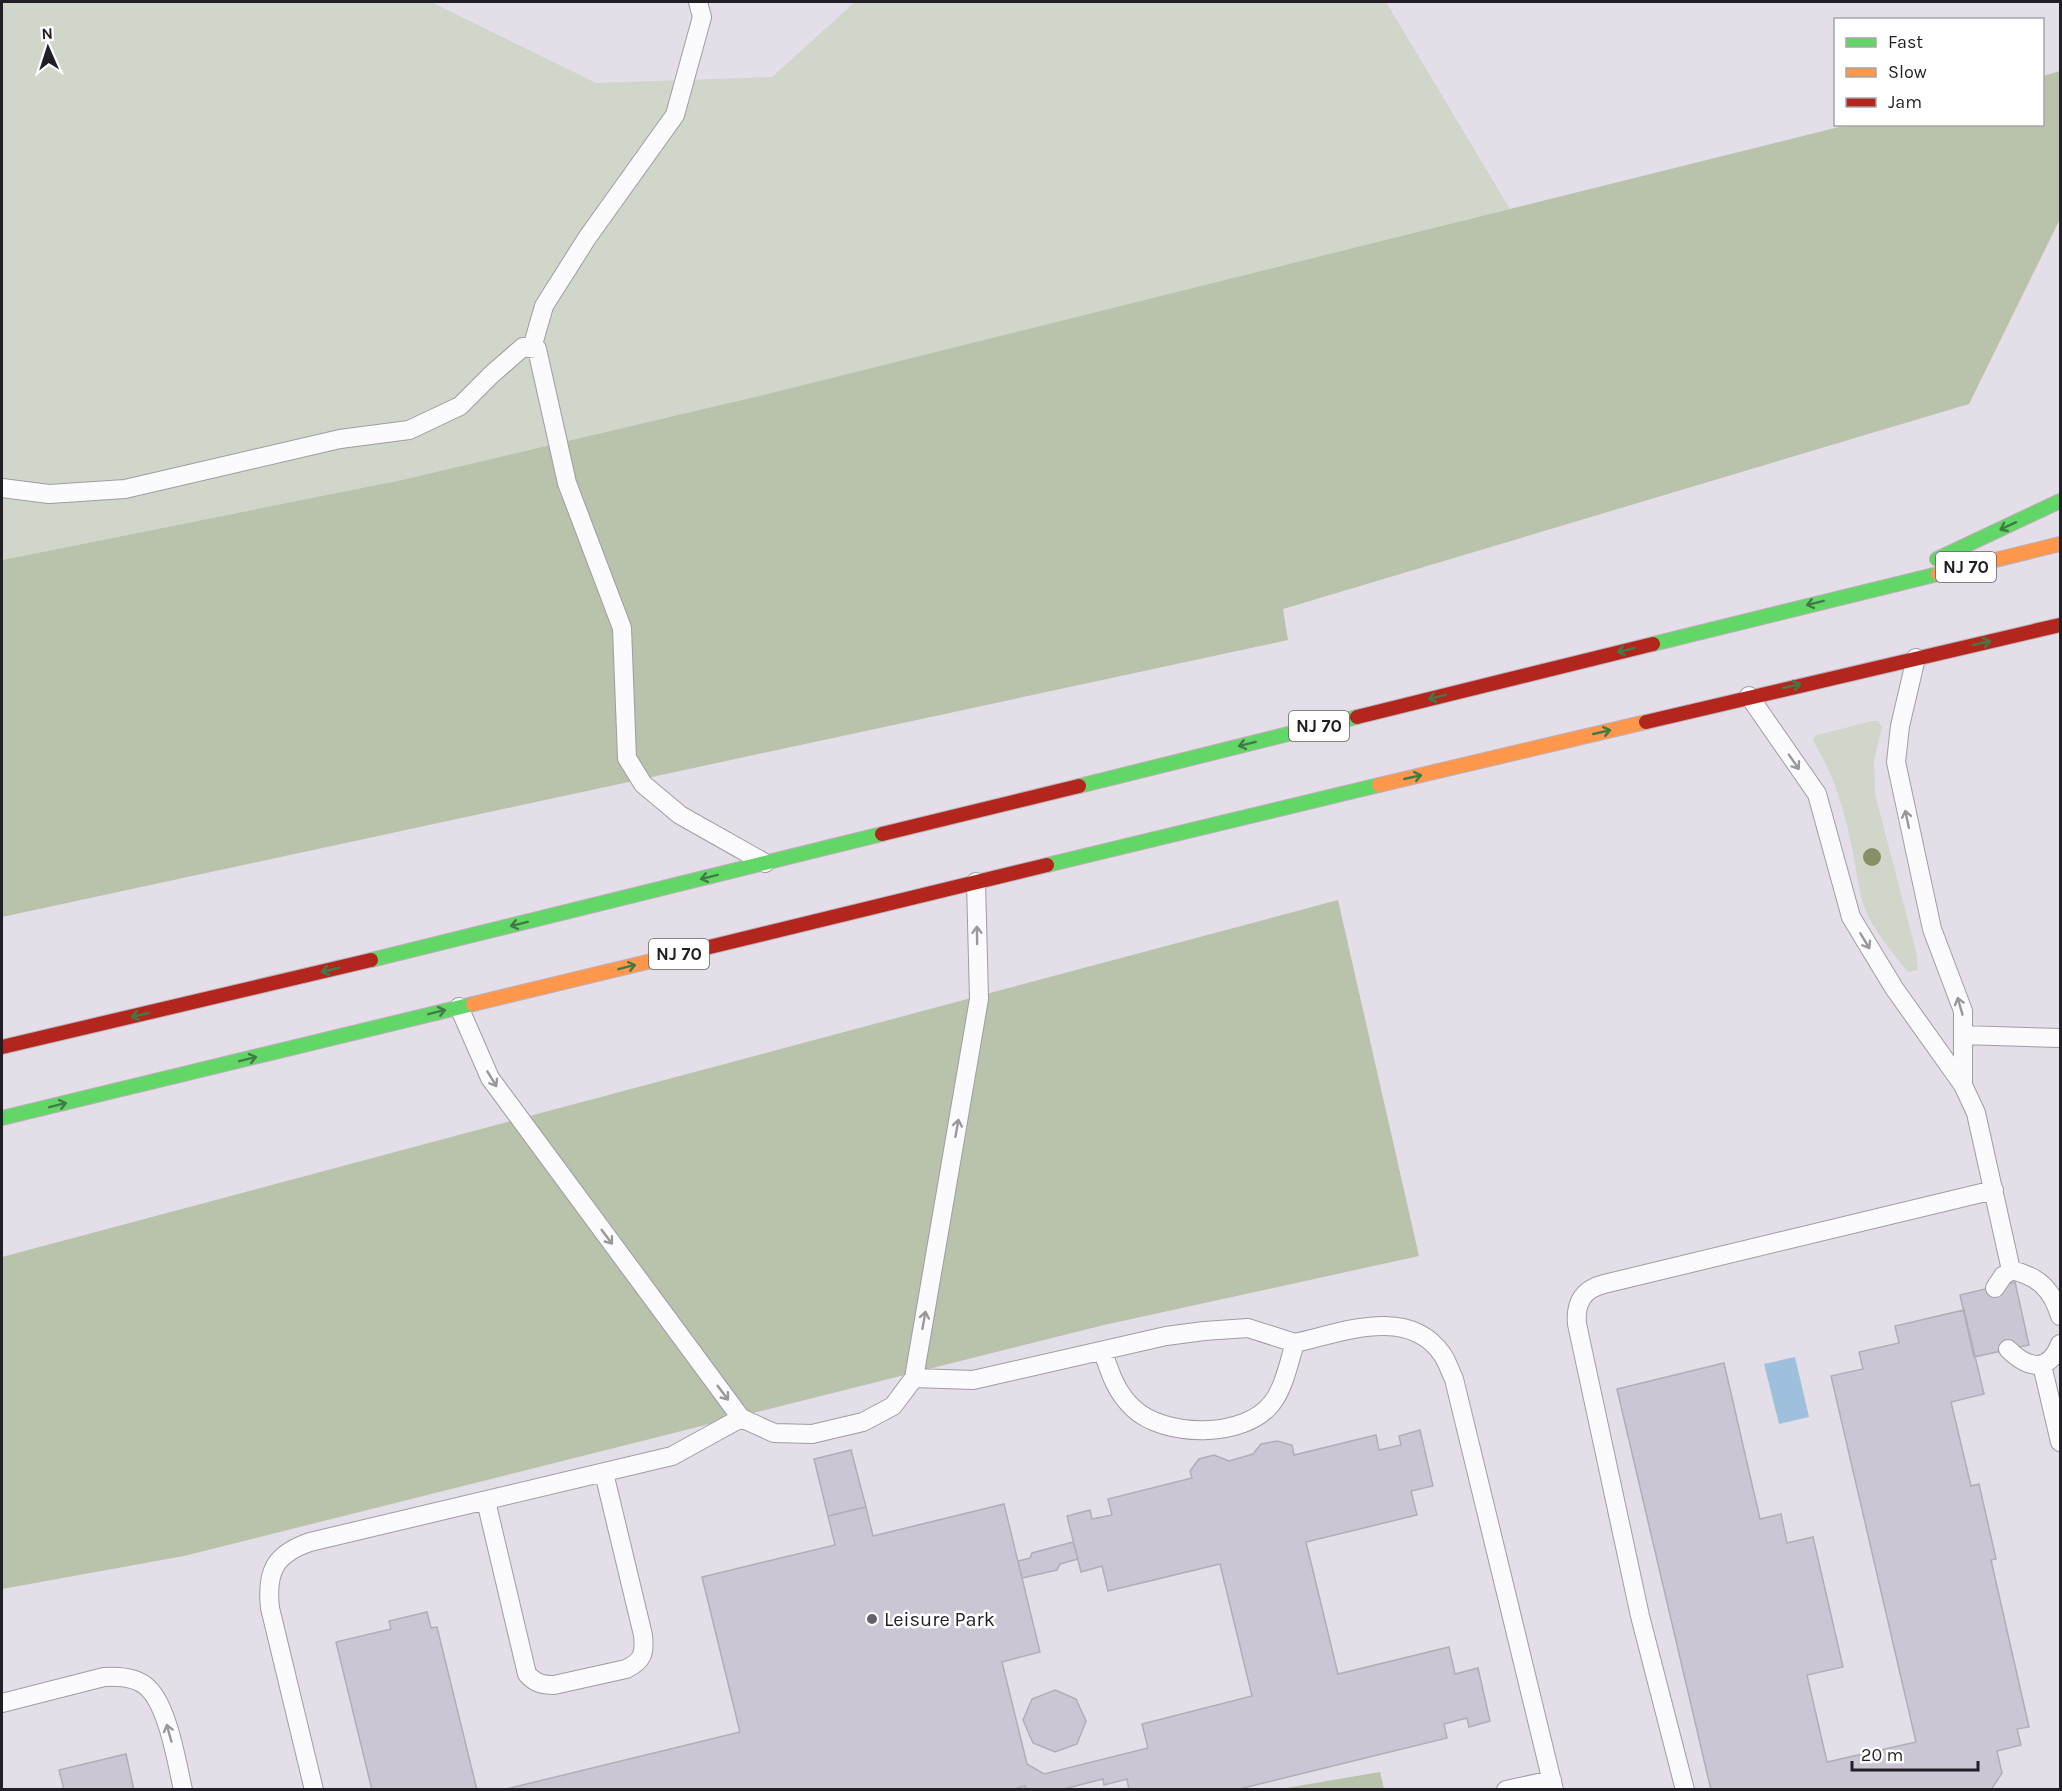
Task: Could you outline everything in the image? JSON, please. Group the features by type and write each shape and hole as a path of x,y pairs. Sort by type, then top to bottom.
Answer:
{"highway":[{"path":"1872,590 2061,501"},
{"name":"NJ 70","path":"2,1047 418,949 2061,544"},
{"name":"NJ 70","path":"2,1119 1749,696 2061,625"}],"lane":[{"path":"532,348 544,306 587,238 675,115 702,17 698,2"},
{"path":"2,488 49,494 125,489 340,439 409,430 460,406 523,347 537,349 567,483 622,628 627,758 643,784 680,815 765,863"},
{"path":"1916,658 1900,726 1896,762 1932,929 1963,1011 1963,1085"},
{"path":"1749,696 1817,794 1851,917 1894,988 1963,1085 1976,1113 2012,1270"},
{"path":"459,1007 490,1078 741,1418 774,1433 812,1434 863,1422 893,1406 914,1378 979,999 976,882"},
{"path":"1963,1035 2061,1038"},
{"path":"1685,1790 1640,1616 1582,1347 1576,1315 1581,1298 1594,1286 1994,1190"},
{"path":"1995,1288 2003,1276 2012,1270 2029,1274 2050,1293 2061,1316"},
{"path":"914,1378 973,1380 1166,1336 1204,1330 1248,1328 1295,1343 1367,1327 1404,1327 1420,1333 1443,1354 1454,1379 1553,1785 1506,1790"},
{"path":"1103,1352 1113,1381 1134,1410 1167,1427 1212,1430 1253,1419 1265,1410 1276,1395 1295,1343"},
{"path":"2008,1349 2028,1365 2042,1365 2053,1357 2061,1344"},
{"path":"2042,1365 2061,1442"},
{"path":"314,1790 270,1608 269,1580 273,1568 281,1557 293,1548 310,1542 672,1456 741,1418"},
{"path":"486,1501 527,1674 533,1681 543,1685 554,1685 626,1669 636,1664 642,1657 643,1635 604,1473"},
{"path":"2,1702 104,1677 120,1676 135,1681 148,1688 160,1704 183,1790"}],"shaded area":[{"path":"2,2 431,2 596,83 772,77 855,2 1386,2 1510,209 763,395 402,480 2,560"},
{"path":"1878,721 1882,727 1874,760 1875,794 1916,951 1918,970 1908,972 1876,931 1865,909 1843,809 1833,781 1813,741 1814,736"}],"green space":[{"path":"2060,71 2060,219 1969,404 1283,609 1288,640 2,917 2,560 402,480 763,395 1843,126 2044,126 2044,76"},
{"path":"1338,900 1419,1256 1104,1325 184,1556 2,1589 2,1257"},
{"path":"1380,1772 1384,1789 1280,1789"}],"water":[{"path":"1795,1357 1809,1417 1779,1424 1764,1364"}],"building":[{"path":"2015,1282 2029,1345 1974,1357 1960,1295"},
{"path":"1964,1310 1984,1394 1951,1402 1971,1486 1979,1484 1996,1559 1991,1560 2029,1727 2017,1729 2021,1745 1997,1751 2002,1773 1991,1790 1711,1790 1617,1389 1724,1363 1760,1519 1781,1514 1787,1543 1813,1537 1843,1667 1807,1675 1827,1762 1916,1742 1831,1376 1863,1369 1859,1352 1899,1343 1895,1326"},
{"name":"Leisure Park","path":"1420,1430 1433,1486 1411,1491 1417,1515 1306,1542 1338,1674 1449,1647 1455,1674 1478,1668 1490,1721 1469,1727 1467,1718 1444,1724 1447,1738 1235,1790 1129,1790 1127,1779 1104,1785 1103,1779 1060,1790 1025,1790 1025,1786 1011,1790 502,1790 740,1732 702,1577 835,1545 828,1516 866,1507 873,1536 1004,1504 1040,1652 1002,1662 1027,1764 1044,1774 1148,1748 1142,1724 1252,1696 1220,1564 1108,1591 1102,1566 1081,1572 1067,1516 1090,1510 1092,1519 1112,1515 1108,1499 1192,1478 1190,1471 1199,1459 1214,1455 1229,1461 1253,1454 1261,1444 1277,1441 1292,1445 1294,1455 1376,1435 1379,1450 1401,1445 1399,1436"},
{"path":"851,1450 866,1507 828,1516 814,1459"},
{"path":"1073,1542 1078,1559 1060,1564 1057,1570 1022,1578 1018,1561 1030,1558 1032,1553"},
{"path":"427,1612 431,1628 437,1627 477,1790 372,1790 336,1642 391,1629 389,1621"},
{"path":"1055,1690 1076,1699 1086,1721 1077,1744 1055,1752 1033,1743 1023,1720 1032,1699"},
{"path":"126,1754 134,1790 64,1790 59,1770"}],"traffic: fast":[{"path":"1937,559 2060,501"},
{"path":"1653,644 1938,574"},
{"path":"1079,786 1357,717"},
{"path":"1047,865 1379,785"},
{"path":"371,960 882,834"},
{"path":"2,1118 473,1004"}],"traffic: slow":[{"path":"1938,574 2060,544"},
{"path":"1379,785 1646,722"},
{"path":"473,1004 693,951"}],"traffic: jam":[{"path":"1646,722 2060,625"},
{"path":"1357,717 1653,644"},
{"path":"882,834 1079,786"},
{"path":"693,951 1047,865"},
{"path":"2,1047 371,960"}],"place":[{"name":"Leisure Park","path":"872,1619"}]}
